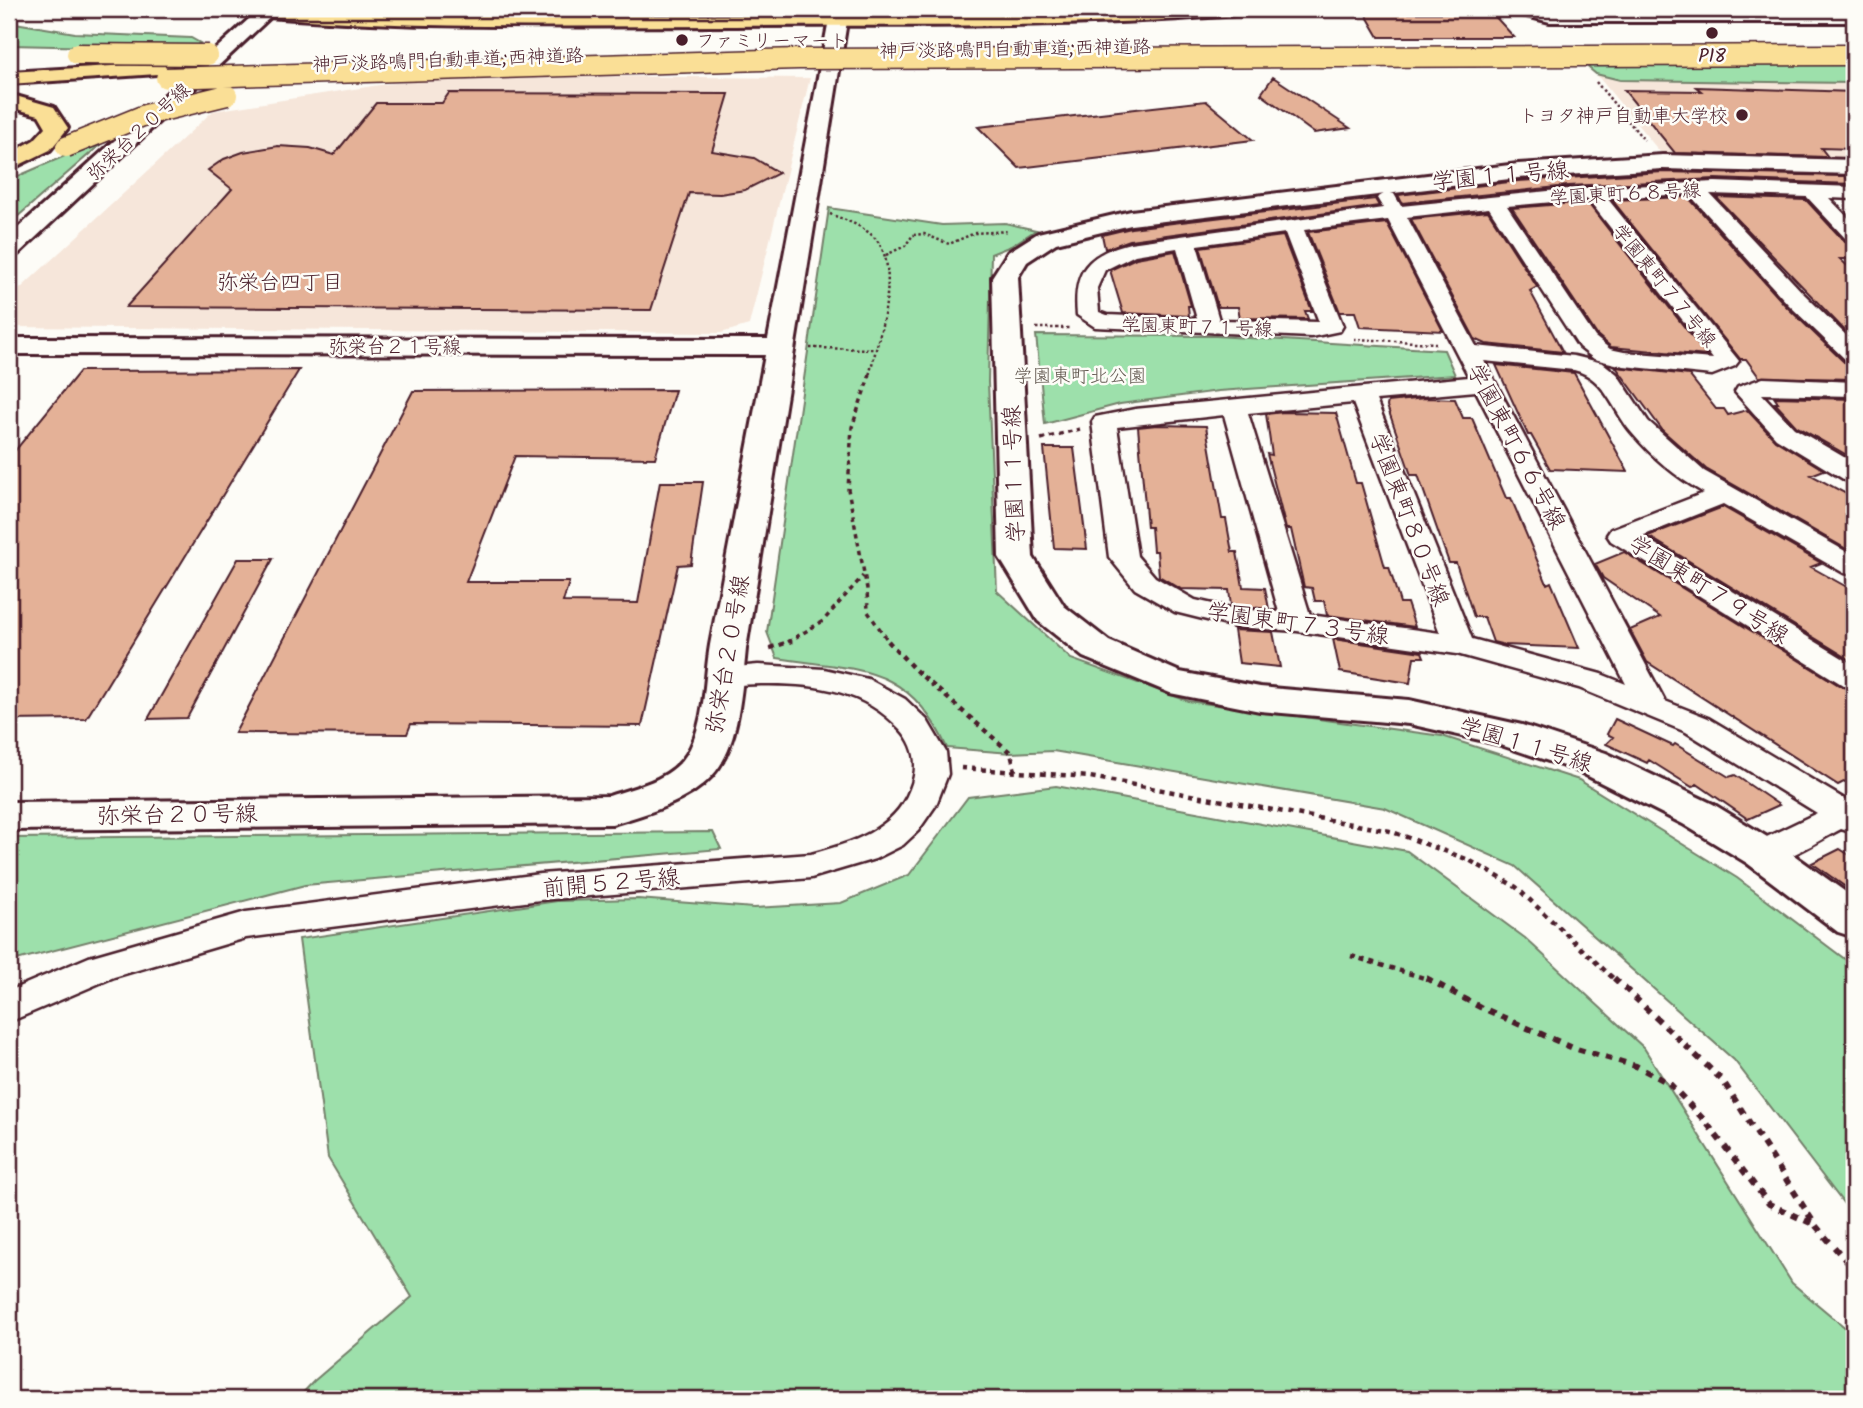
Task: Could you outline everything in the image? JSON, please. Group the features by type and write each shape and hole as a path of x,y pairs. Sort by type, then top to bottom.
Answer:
{"main road":[{"path":"236,9 469,20 1171,9"},
{"path":"388,9 1032,19 1159,16 1247,9"},
{"name":"神戸淡路鳴門自動車道;西神道路","path":"9,86 173,73 590,54 1120,46 1854,46"},
{"path":"52,53 254,54"},
{"path":"303,54 590,54"},
{"name":"神戸淡路鳴門自動車道;西神道路","path":"9,78 532,64 1076,55 1854,55"},
{"path":"9,171 116,124 211,97 313,83 532,64"},
{"path":"9,100 47,111 57,128 42,145 9,163"}],"street":[{"path":"1520,9 1550,16 1854,17"},
{"name":"弥栄台２０号線","path":"9,249 268,10"},
{"name":"弥栄台２０号線","path":"9,816 612,810 685,780 710,752 720,715 726,662 839,14"},
{"name":"学園１１号線","path":"1854,167 1662,162 1518,171 1389,200 1130,218 1048,238 1017,257 1005,277 1014,446 1016,557 1051,613 1096,649 1170,681 1260,699 1409,712 1508,734 1592,762 1698,814 1762,853 1854,921"},
{"path":"1694,188 1796,299 1854,355"},
{"name":"学園東町６８号線","path":"1389,200 1495,203 1694,188 1854,193"},
{"path":"1813,192 1854,236"},
{"name":"学園東町７７号線","path":"1495,203 1587,342 1602,354 1713,368 1727,361 1658,279 1594,194"},
{"name":"学園東町７１号線","path":"1293,228 1332,326 1311,330 1103,322 1088,315 1084,283 1093,269 1130,249 1293,228 1389,200"},
{"name":"学園東町６６号線","path":"1389,200 1652,705"},
{"path":"1186,242 1210,326"},
{"name":"弥栄台２１号線","path":"9,345 782,347"},
{"path":"1466,349 1595,368 1609,379 1639,426 1665,453 1695,477 1854,567"},
{"path":"1104,422 1135,416 1484,383"},
{"path":"1854,389 1763,385 1746,392 1784,433 1854,474"},
{"name":"学園東町８０号線","path":"1360,393 1459,645"},
{"path":"1234,406 1297,622"},
{"name":"学園東町７３号線","path":"1104,422 1123,557 1145,583 1185,606 1236,618 1297,622 1459,645 1590,681 1697,725 1851,815"},
{"name":"学園東町７９号線","path":"1724,494 1621,535 1854,678"},
{"path":"726,662 859,687 896,706 919,733 932,766"},
{"name":"前開５２号線","path":"9,1007 102,967 246,925 540,887 811,866 844,857 891,837 918,810 932,766"},
{"path":"1762,853 1851,815"}],"path":[{"path":"1592,78 1662,162"},
{"path":"828,214 863,228 875,238 886,255 887,302 865,394 852,427 848,468 848,488 868,612 881,632 938,692 1011,753 1015,771"},
{"path":"886,255 905,246 913,235 924,234 949,244 985,231 1048,238"},
{"path":"1006,327 1073,329"},
{"path":"1350,339 1466,349"},
{"path":"782,347 876,349"},
{"path":"1014,446 1104,422"},
{"path":"726,662 773,648 815,627 852,593 864,575"},
{"path":"932,766 1090,777 1390,831 1469,860 1516,887 1723,1081 1816,1226 1854,1270"},
{"path":"1351,956 1431,980 1480,1007 1573,1048 1636,1066 1669,1083 1705,1121 1769,1204 1816,1226"}],"shaded area":[{"name":"トヨタ神戸自動車大学校","path":"1596,74 1854,79 1854,161 1674,156 1660,152"},
{"path":"486,75 810,78 749,325 721,333 9,327 9,299 213,111 386,84"}],"green space":[{"path":"9,22 75,33 191,38 200,43 190,49 9,45"},
{"path":"1584,64 1854,64 1854,83 1620,80 1596,74"},
{"path":"109,137 9,224 9,180"},
{"path":"829,208 942,225 1005,223 1036,230 1011,246 991,254 988,382 997,591 1071,659 1188,701 1442,736 1579,780 1737,878 1854,966 1854,1217 1734,1060 1515,866 1385,808 1053,751 1011,753 947,748 932,720 915,699 897,685 856,670 777,658 767,632"},
{"name":"学園東町北公園","path":"1036,335 1216,336 1444,350 1455,375 1219,391 1120,404 1045,424"},
{"path":"1056,786 1407,851 1525,938 1644,1048 1792,1283 1854,1335 1854,1399 297,1399 314,1381 412,1297 328,1158 299,939 557,901 638,899 754,908 841,903 909,875 968,797"},
{"path":"713,832 721,849 305,885 9,962 9,838"}],"building":[{"path":"1365,13 1492,13 1514,37 1379,37"},
{"path":"1273,77 1350,128 1314,133 1261,94"},
{"name":"トヨタ神戸自動車大学校","path":"1696,87 1854,92 1854,149 1821,148 1828,157 1675,153 1624,90 1701,91"},
{"path":"449,93 729,94 712,151 754,158 779,173 745,190 720,194 689,193 651,310 126,307 232,189 208,170 224,159 243,152 278,146 310,148 334,155 376,103 442,103"},
{"path":"1206,101 1253,140 1019,168 978,127"},
{"path":"1663,172 1845,176 1852,184 1715,179 1568,186 1402,203 1398,195 1518,181"},
{"path":"1688,197 1786,306 1844,362 1854,364 1854,379 1759,377 1746,359 1740,359 1612,200"},
{"path":"1716,197 1806,200 1845,242 1854,244 1854,259 1840,259 1854,272 1854,340"},
{"path":"1375,199 1379,206 1130,240 1105,249 1102,235 1131,228"},
{"path":"1587,202 1707,356 1611,347 1597,335 1512,208"},
{"path":"1488,211 1537,287 1530,291 1563,352 1486,344 1475,339 1411,219"},
{"path":"1387,223 1443,331 1360,327 1355,312 1340,312 1308,232"},
{"path":"1283,236 1312,311 1305,311 1308,319 1240,318 1238,307 1218,307 1200,247"},
{"path":"1175,251 1191,306 1188,306 1189,316 1123,313 1110,270 1136,258"},
{"path":"1496,365 1574,373 1628,472 1550,469 1531,435 1528,435"},
{"path":"1616,367 1689,375 1716,409 1724,409 1728,415 1747,410 1775,440 1824,470 1811,475 1854,498 1854,549 1850,551 1706,469 1663,431"},
{"path":"299,370 86,719 9,720 9,458 80,371"},
{"path":"675,390 655,458 515,456 466,582 569,582 563,602 638,603 660,482 703,482 691,564 678,565 642,726 411,724 407,734 235,733 413,391"},
{"path":"1774,397 1854,399 1854,459 1796,426 1775,403 1778,403"},
{"path":"1425,398 1455,399 1463,418 1472,418 1506,498 1511,498 1547,584 1551,582 1579,648 1505,645 1493,642 1484,617 1474,617 1456,563 1449,563 1418,475 1411,475 1387,406 1388,402"},
{"path":"1336,413 1356,483 1361,483 1385,567 1389,567 1400,603 1407,603 1415,627 1327,615 1324,601 1315,601 1312,588 1304,587 1291,529 1286,529 1267,454 1272,455 1266,414"},
{"path":"1206,426 1222,519 1226,519 1232,552 1237,552 1243,587 1265,588 1269,609 1231,605 1229,590 1181,589 1159,576 1157,551 1153,551 1151,527 1147,527 1138,427"},
{"path":"1044,448 1074,448 1087,549 1054,548"},
{"path":"1723,507 1821,563 1811,567 1854,591 1854,662 1648,536"},
{"path":"1624,552 1842,687 1854,689 1854,777 1838,785 1647,662 1630,630 1660,617 1603,578 1595,564"},
{"path":"238,559 273,559 187,718 148,719"},
{"path":"1234,630 1273,632 1280,667 1239,663"},
{"path":"1333,639 1422,652 1424,657 1414,657 1410,683 1340,672"},
{"path":"1615,719 1673,746 1675,744 1729,777 1735,775 1779,805 1748,819 1697,784 1692,787 1649,760 1647,763 1606,744 1613,737 1607,734"},
{"path":"1840,849 1854,858 1854,893 1812,863"}],"place":[{"name":"P18","path":"1712,33"},
{"name":"ファミリーマート","path":"682,40"},
{"name":"トヨタ神戸自動車大学校","path":"1742,115"}],"district":[{"name":"弥栄台四丁目","path":"280,282"}]}
